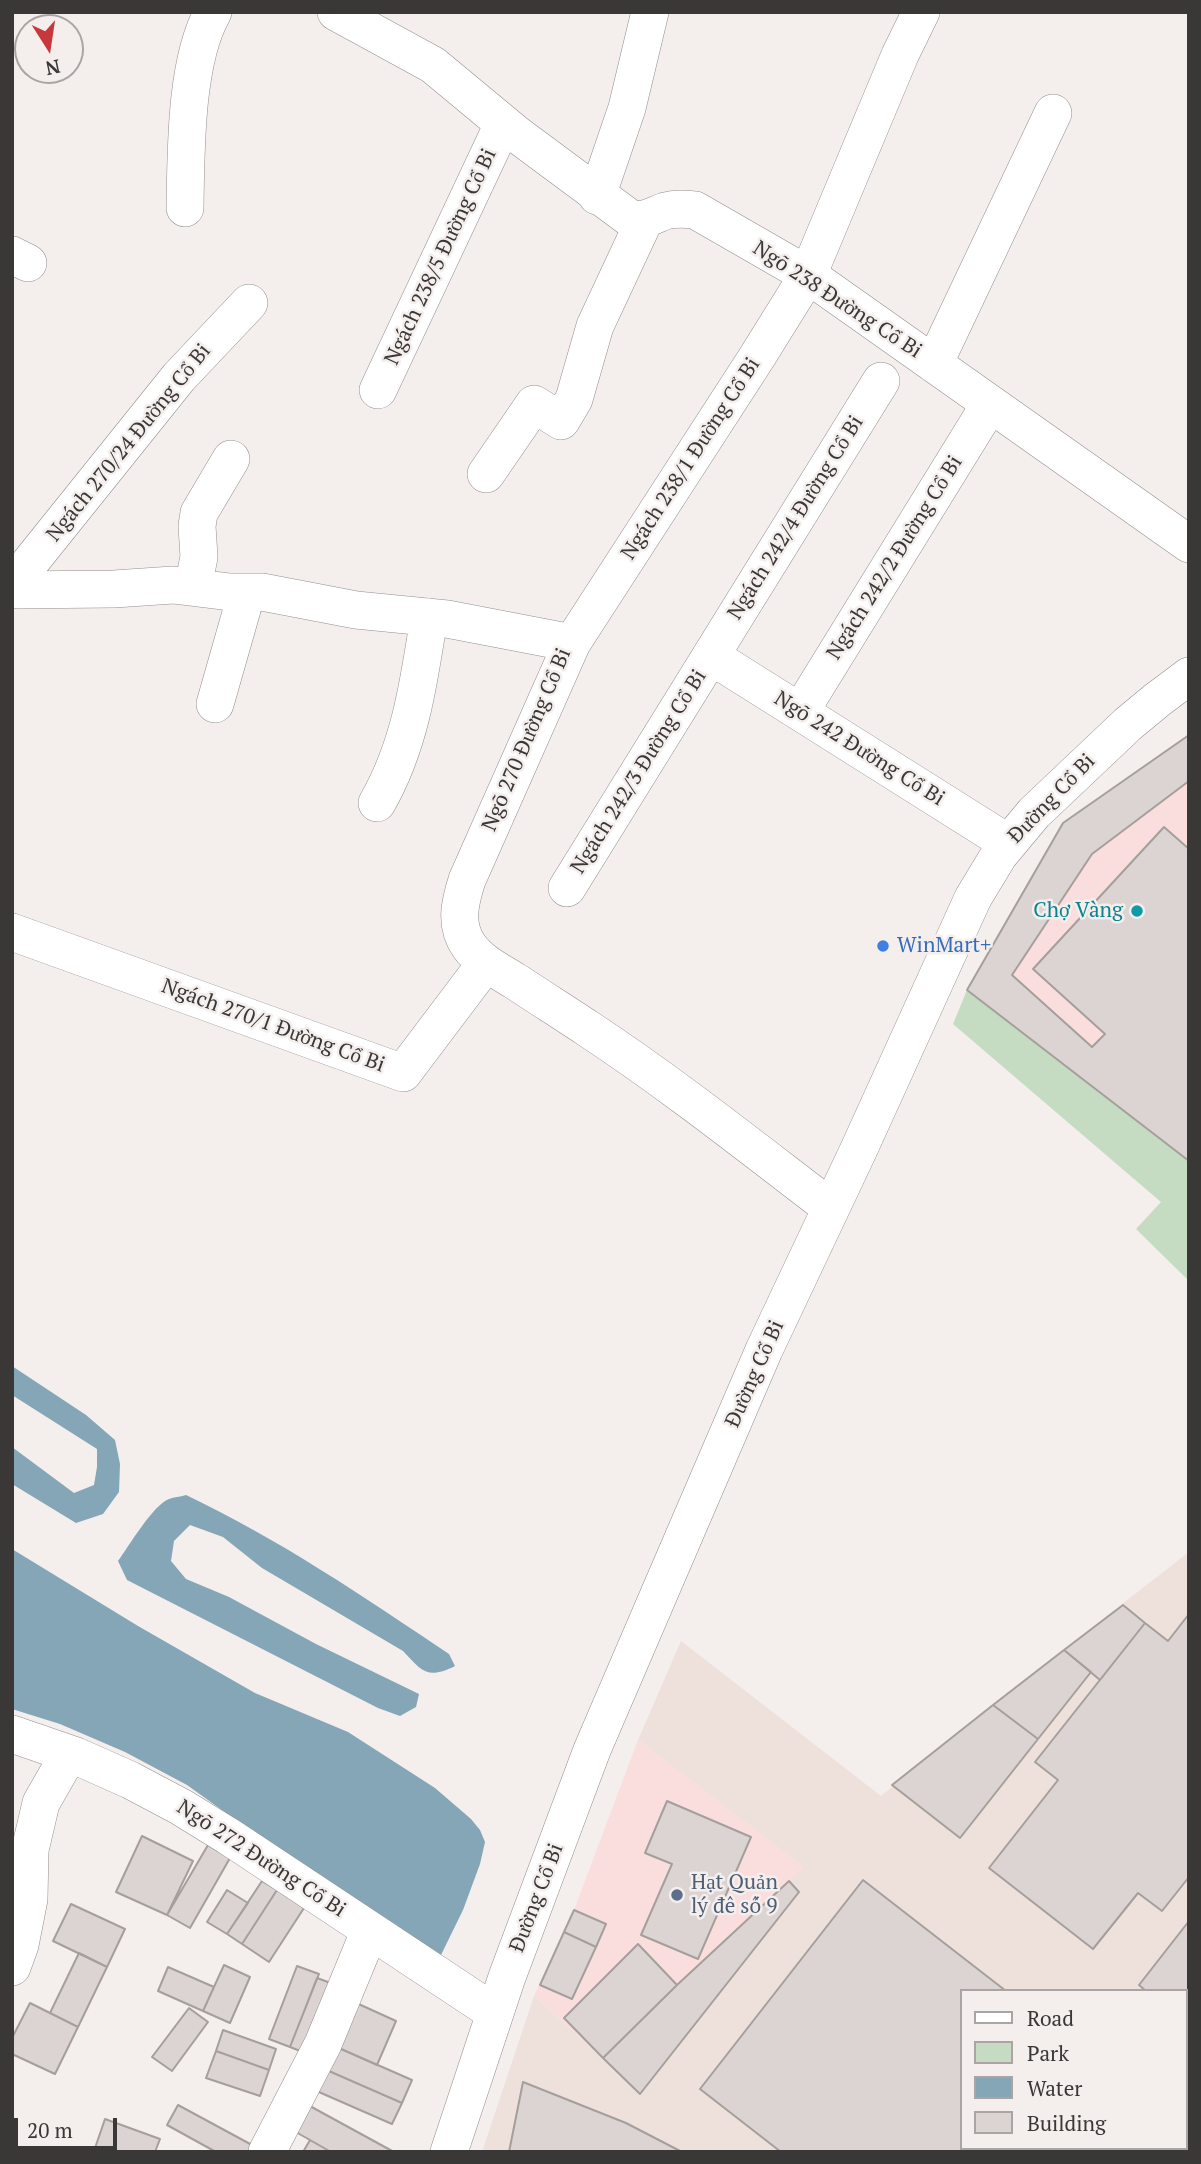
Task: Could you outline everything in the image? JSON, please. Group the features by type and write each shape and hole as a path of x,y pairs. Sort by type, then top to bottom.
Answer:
{"street":[{"path":"185,208 186,139 198,46 213,12"},
{"path":"336,12 433,65 503,124 597,195 631,219 645,219 595,326 574,399 568,410 561,421 534,404 486,474"},
{"path":"597,195 627,108 650,12"},
{"name":"Ngách 238/1 Đường Cổ Bi","path":"572,643 808,275 900,55 921,12"},
{"path":"934,364 1053,113"},
{"name":"Ngách 238/5 Đường Cổ Bi","path":"378,390 503,124"},
{"name":"Ngõ 238 Đường Cổ Bi","path":"645,219 680,208 695,210 808,275 1189,544"},
{"name":"Ngách 270/24 Đường Cổ Bi","path":"12,588 179,377 249,303"},
{"name":"Ngách 242/4 Đường Cổ Bi","path":"711,656 881,381"},
{"name":"Ngách 242/2 Đường Cổ Bi","path":"800,712 990,404"},
{"path":"193,587 199,557 199,513 231,459"},
{"name":"Ngõ 270 Đường Cổ Bi","path":"12,588 114,590 173,585 262,592 356,610 429,617 572,643 481,847 459,907 462,930 471,949 486,962 589,1028 693,1102 831,1208"},
{"path":"215,704 247,592"},
{"path":"377,803 392,777 403,746 418,685 429,617"},
{"name":"Ngõ 242 Đường Cổ Bi","path":"711,656 1008,843"},
{"name":"Ngách 242/3 Đường Cổ Bi","path":"567,888 711,656"},
{"name":"Đường Cổ Bi","path":"449,2152 495,2013 592,1749 764,1350 973,898 1008,843 1034,813 1157,699 1189,676"},
{"name":"Ngách 270/1 Đường Cổ Bi","path":"12,932 403,1073 486,962"},
{"name":"Ngõ 272 Đường Cổ Bi","path":"12,1734 130,1780 181,1807 495,2013"},
{"path":"12,1966 20,1945 29,1899 30,1850 41,1803 69,1754"},
{"path":"267,2152 323,2044 370,1930"}],"shaded area":[{"name":"Chợ Vàng","path":"1189,735 1189,1161 967,990 1063,823"},
{"path":"1189,1552 1189,2152 482,2152 534,1996 603,2058 804,1867 638,1740 681,1641 881,1796 992,1705"},
{"name":"Hạt Quản lý đê số 9","path":"638,1740 805,1867 603,2058 534,1996 574,1910"}],"green space":[{"path":"967,990 1189,1161 1189,1281 1136,1229 1161,1202 953,1024"}],"water":[{"path":"12,1366 86,1415 115,1440 120,1464 119,1492 103,1514 76,1523 12,1484 12,1447 74,1493 94,1485 97,1449 12,1395"},
{"path":"186,1495 254,1530 353,1590 449,1654 455,1666 431,1673 420,1668 403,1651 262,1568 223,1537 190,1525 174,1541 171,1561 186,1579 229,1597 316,1644 419,1694 416,1707 400,1716 378,1708 127,1580 118,1561 135,1536 163,1503"},
{"path":"12,1549 255,1693 348,1732 435,1788 471,1819 485,1842 463,1910 440,1957 331,1888 187,1785 125,1752 60,1724 12,1709"}],"building":[{"name":"Chợ Vàng","path":"1189,735 1189,781 1092,854 1012,975 1092,1047 1105,1034 1033,969 1164,827 1189,849 1189,1161 967,990 1063,823"},
{"path":"1123,1605 1145,1623 1100,1680 1064,1650"},
{"path":"1189,1614 1189,1877 1162,1911 1138,1893 1093,1949 989,1868 1058,1780 1035,1762 1145,1623 1168,1641"},
{"path":"1064,1650 1091,1672 1038,1739 993,1705"},
{"path":"993,1705 1038,1739 960,1838 892,1785"},
{"path":"667,1801 751,1837 698,1959 641,1935 672,1864 645,1853"},
{"path":"142,1836 193,1861 167,1915 116,1892"},
{"path":"208,1845 230,1858 190,1928 167,1915"},
{"path":"863,1880 1003,1989 960,1989 960,2150 1187,2150 1187,2132 1189,2152 781,2152 700,2089"},
{"path":"262,1881 277,1890 242,1944 227,1934"},
{"path":"789,1881 799,1892 640,2094 603,2058"},
{"path":"227,1890 248,1903 227,1934 207,1922"},
{"path":"277,1890 304,1908 269,1962 242,1944"},
{"path":"71,1904 125,1929 107,1967 53,1941"},
{"path":"574,1910 606,1924 596,1947 564,1932"},
{"path":"1189,1921 1189,2024 1187,1989 1144,1989 1139,1985"},
{"path":"564,1932 596,1947 572,1999 540,1985"},
{"path":"638,1944 677,1985 603,2058 564,2018"},
{"path":"79,1953 107,1967 78,2027 50,2013"},
{"path":"224,1965 250,1977 230,2023 203,2011"},
{"path":"297,1966 319,1974 290,2047 269,2039"},
{"path":"168,1967 214,1987 203,2011 158,1991"},
{"path":"317,1978 339,1986 313,2056 290,2047"},
{"path":"352,2001 396,2021 377,2065 332,2045"},
{"path":"30,2003 78,2027 55,2074 12,2054 12,2038"},
{"path":"189,2008 208,2022 172,2071 152,2057"},
{"path":"223,2030 276,2049 269,2070 216,2051"},
{"path":"332,2045 412,2080 402,2103 322,2068"},
{"path":"216,2051 269,2070 260,2096 206,2078"},
{"path":"322,2068 402,2103 392,2124 312,2089"},
{"path":"523,2082 626,2123 682,2152 509,2152"},
{"path":"178,2105 252,2145 248,2152 216,2152 167,2125"},
{"path":"308,2105 394,2152 331,2152 294,2131"},
{"path":"105,2119 160,2139 155,2152 94,2151"},
{"path":"310,2140 331,2152 303,2152"}],"place":[{"name":"Chợ Vàng","path":"1137,911"},
{"name":"WinMart+","path":"883,946"},
{"name":"Hạt Quản lý đê số 9","path":"677,1895"}]}
